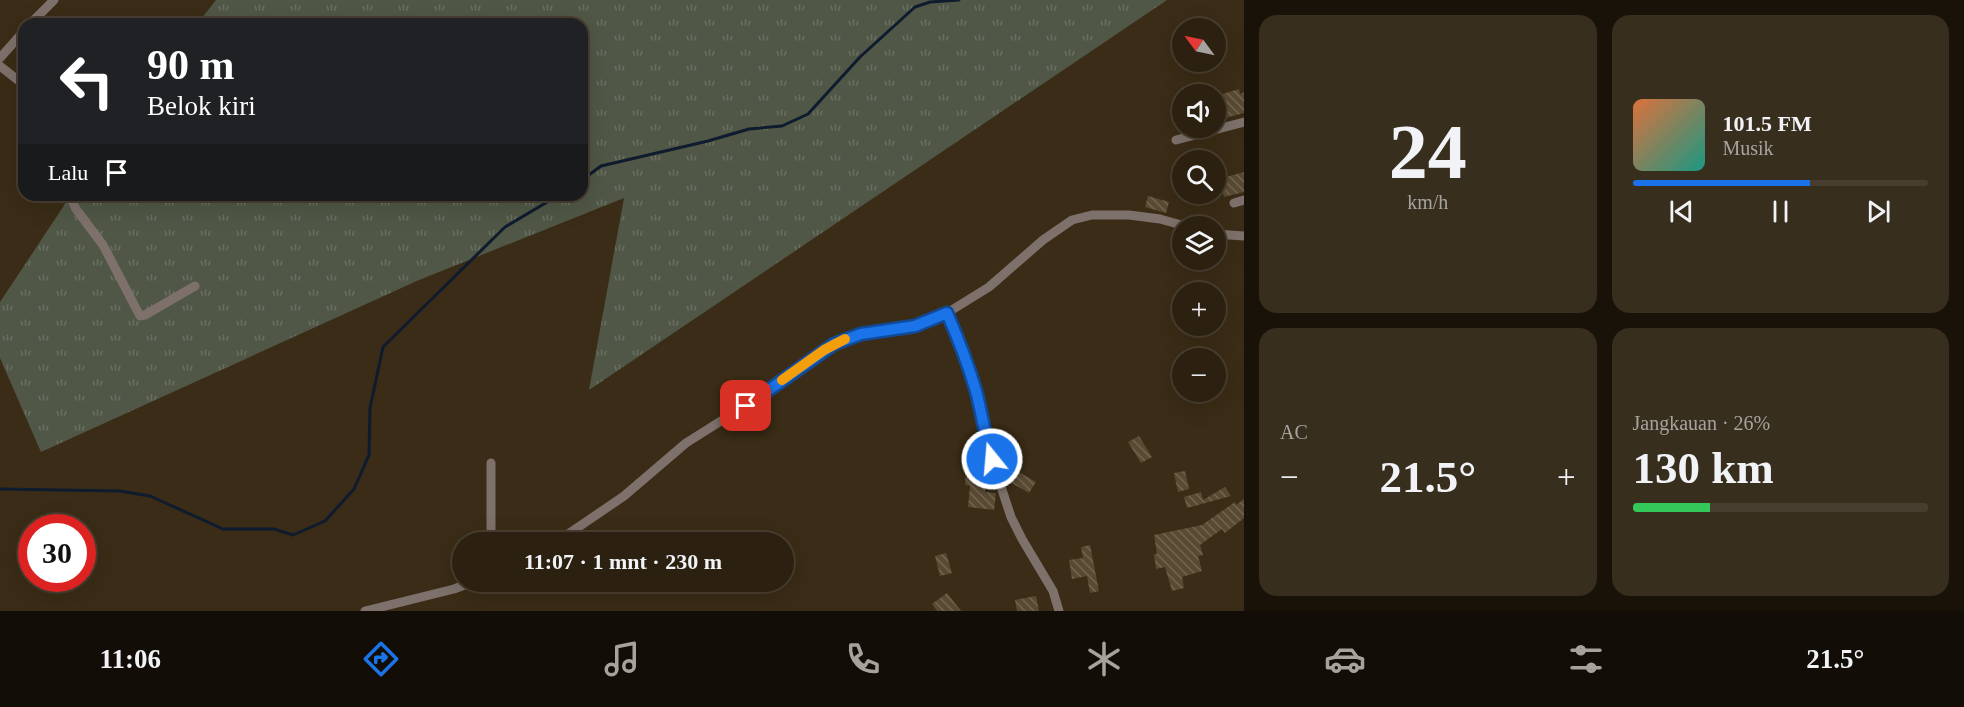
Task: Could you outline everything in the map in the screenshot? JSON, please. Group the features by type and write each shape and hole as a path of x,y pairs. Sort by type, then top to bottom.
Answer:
{"street":[{"path":"36,18 54,0"},
{"path":"0,58 18,38"},
{"path":"0,66 18,80"},
{"path":"1176,140 1244,122"},
{"path":"1234,203 1244,200"},
{"path":"72,201 103,245 140,316 195,286"},
{"path":"571,532 624,496 686,443 759,397 834,344 861,334 915,326 947,313 990,287 1043,240 1072,220 1092,215 1129,215 1172,222"},
{"path":"1226,235 1244,236"},
{"path":"947,313 969,367 984,435 1011,517 1053,591 1059,611"},
{"path":"491,463 491,532"},
{"path":"365,611 452,589"}],"green space":[{"path":"216,0 1167,0 589,390 624,198 419,280 41,452 0,358 0,302 67,201 588,201 588,18 202,18"}],"building":[{"path":"1239,89 1240,94 1244,92 1244,113 1226,118 1226,93"},
{"path":"1244,172 1244,192 1226,196 1226,177"},
{"path":"1148,196 1169,202 1166,213 1145,207"},
{"path":"1139,436 1152,457 1141,463 1128,442"},
{"path":"966,469 987,470 985,492 996,493 994,510 968,507 970,486 965,485"},
{"path":"1015,470 1036,482 1029,493 1008,481"},
{"path":"1185,471 1189,489 1178,492 1174,473"},
{"path":"1225,487 1231,496 1187,508 1184,497 1201,492 1203,500"},
{"path":"1244,499 1244,518 1225,533 1222,529 1200,545 1203,555 1198,556 1202,571 1182,577 1184,588 1172,591 1165,567 1156,569 1154,554 1157,554 1154,535 1202,525 1235,502 1236,505"},
{"path":"1090,545 1099,591 1090,593 1087,576 1072,579 1069,560 1083,558 1081,547"},
{"path":"946,553 952,573 940,576 935,556"},
{"path":"947,593 961,611 937,611 932,604"},
{"path":"1036,596 1039,611 1017,611 1015,600"}],"waterway":[{"path":"588,176 601,166 749,129 782,126 808,114 860,57 915,7 930,2 959,0"},
{"path":"0,489 120,491 150,496 223,529 274,529 293,535 325,521 354,489 369,455 370,408 383,347 505,227 549,201"}],"slow traffic":[{"path":"782,380 824,350 845,339"}],"route":[{"path":"746,406 834,344 861,334 915,326 947,313 969,367 984,435 992,459"}]}
